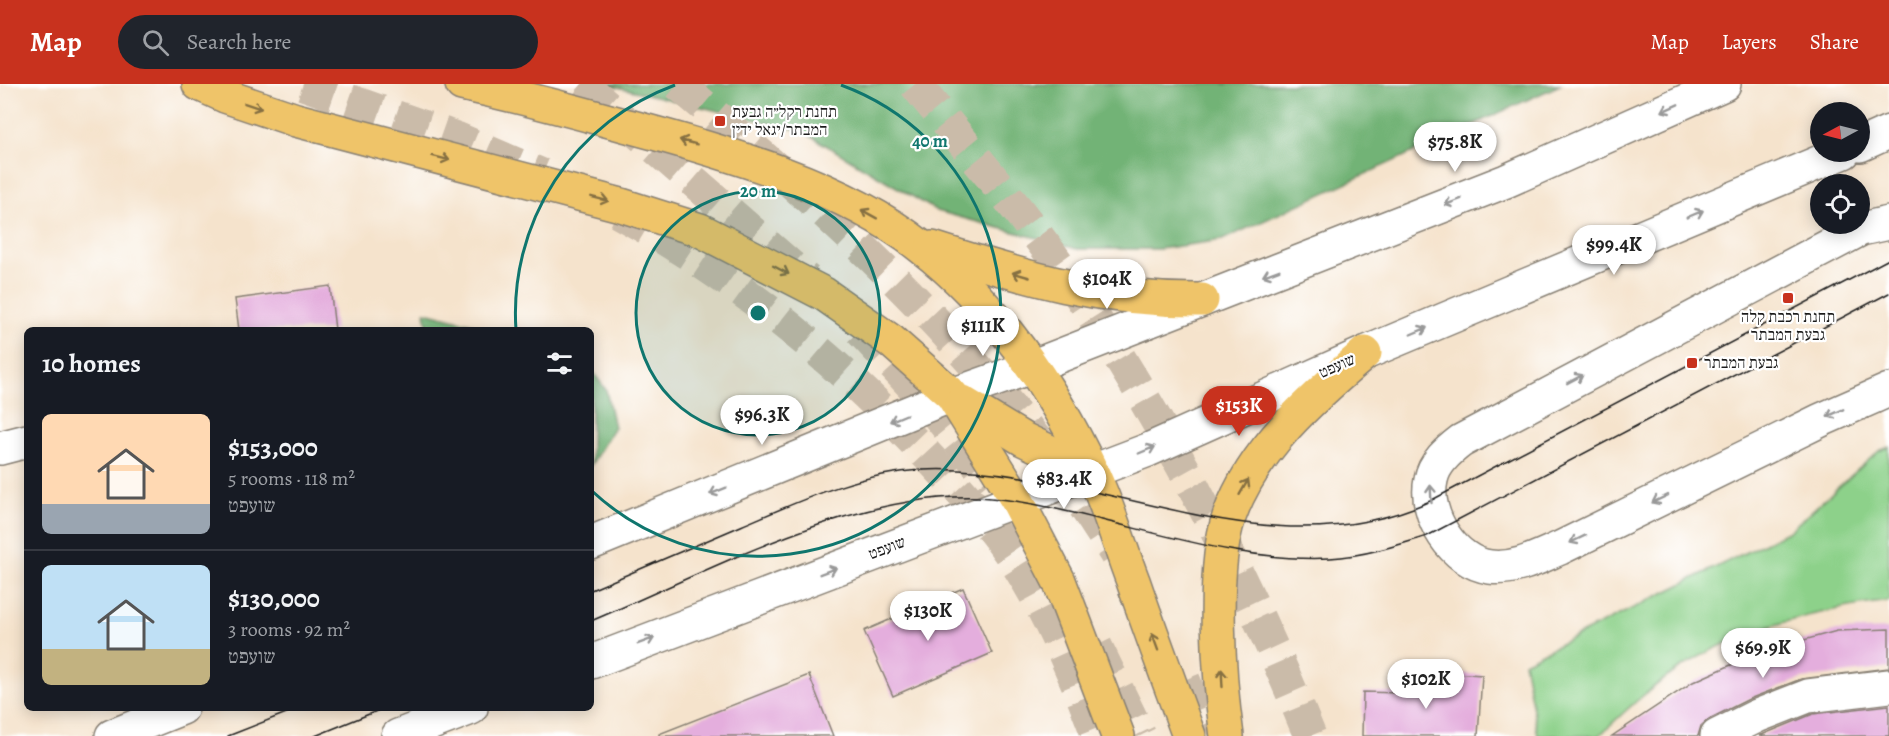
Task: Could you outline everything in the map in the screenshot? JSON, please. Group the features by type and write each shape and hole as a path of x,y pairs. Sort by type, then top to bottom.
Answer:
{"highway":[{"path":"199,84 225,96 296,120 621,205 700,230 824,294 891,340 952,395 1023,439 1092,472"},
{"path":"462,84 513,95 730,154 867,212 919,244 970,288 1002,325 1054,402 1092,472 1189,736"},
{"path":"919,244 1074,289 1130,298 1202,300"},
{"path":"1227,736 1219,620 1223,548 1228,520 1243,487 1277,437 1327,386 1365,353"},
{"path":"952,395 1017,500 1059,581 1118,736"}],"street":[{"path":"594,542 952,395 1031,368 1506,181 1724,84"},
{"path":"1870,141 1889,132"},
{"name":"שועפט","path":"594,661 1092,472 1365,353 1820,162"},
{"path":"1889,223 1861,229 1470,435 1439,461 1431,478 1430,501 1441,529 1463,555 1479,565 1490,567 1521,565 1821,420 1889,390"},
{"path":"0,448 24,442"},
{"path":"1717,736 1757,716 1808,696 1889,686"},
{"path":"129,723 171,711"},
{"path":"398,736 463,711"}],"green space":[{"path":"605,84 1562,84 1222,240 1159,249 1077,249 937,211 802,131"},
{"path":"425,312 483,327 428,327"},
{"path":"594,373 606,390 614,427 594,460"},
{"path":"1889,447 1889,601 1787,621 1714,649 1655,686 1599,736 1538,736 1524,662 1789,531 1879,451"}],"building":[{"path":"330,286 335,327 239,327 235,299"},
{"path":"963,588 992,653 893,696 864,631"},
{"path":"1889,629 1889,668 1801,679 1749,699 1709,719 1701,726 1698,736 1612,736 1693,682 1760,652 1837,631"},
{"path":"1439,672 1482,675 1478,736 1362,736 1363,692 1437,694"},
{"path":"809,675 833,736 659,736 659,734"},
{"path":"1889,705 1889,736 1759,736 1813,714"}],"tunnel":[{"path":"303,84 456,138 542,175"},
{"path":"582,84 807,280"},
{"path":"678,84 802,191 916,302 970,360 1022,421 1070,486 1116,555"},
{"path":"915,84 1007,196 1051,254 1124,365 1211,520 1263,627 1310,736"},
{"path":"618,212 702,263 742,291 818,351 890,417 968,500 1009,552 1036,596 1059,642 1098,736"},
{"path":"860,330 923,397 991,481"},
{"path":"1096,646 1140,736"},
{"path":"1184,680 1207,736"}],"tram line":[{"path":"594,589 785,507 852,482 898,472 922,470 986,472 1050,482 1177,511 1241,522 1304,527 1367,521 1430,501 1889,259"},
{"path":"594,620 780,539 879,508 928,499 977,497 1025,503 1071,512 1186,541 1273,556 1330,558 1379,550 1427,536 1889,293"},
{"path":"228,736 291,711"},
{"path":"315,736 377,711"}],"place":[{"name":"תחנת רקל״ה גבעת המבתר/יגאל ידין","path":"720,121"},
{"name":"תחנת רכבת קלה גבעת המבתר","path":"1788,298"},
{"name":"גבעת המבתר","path":"1692,363"}]}
